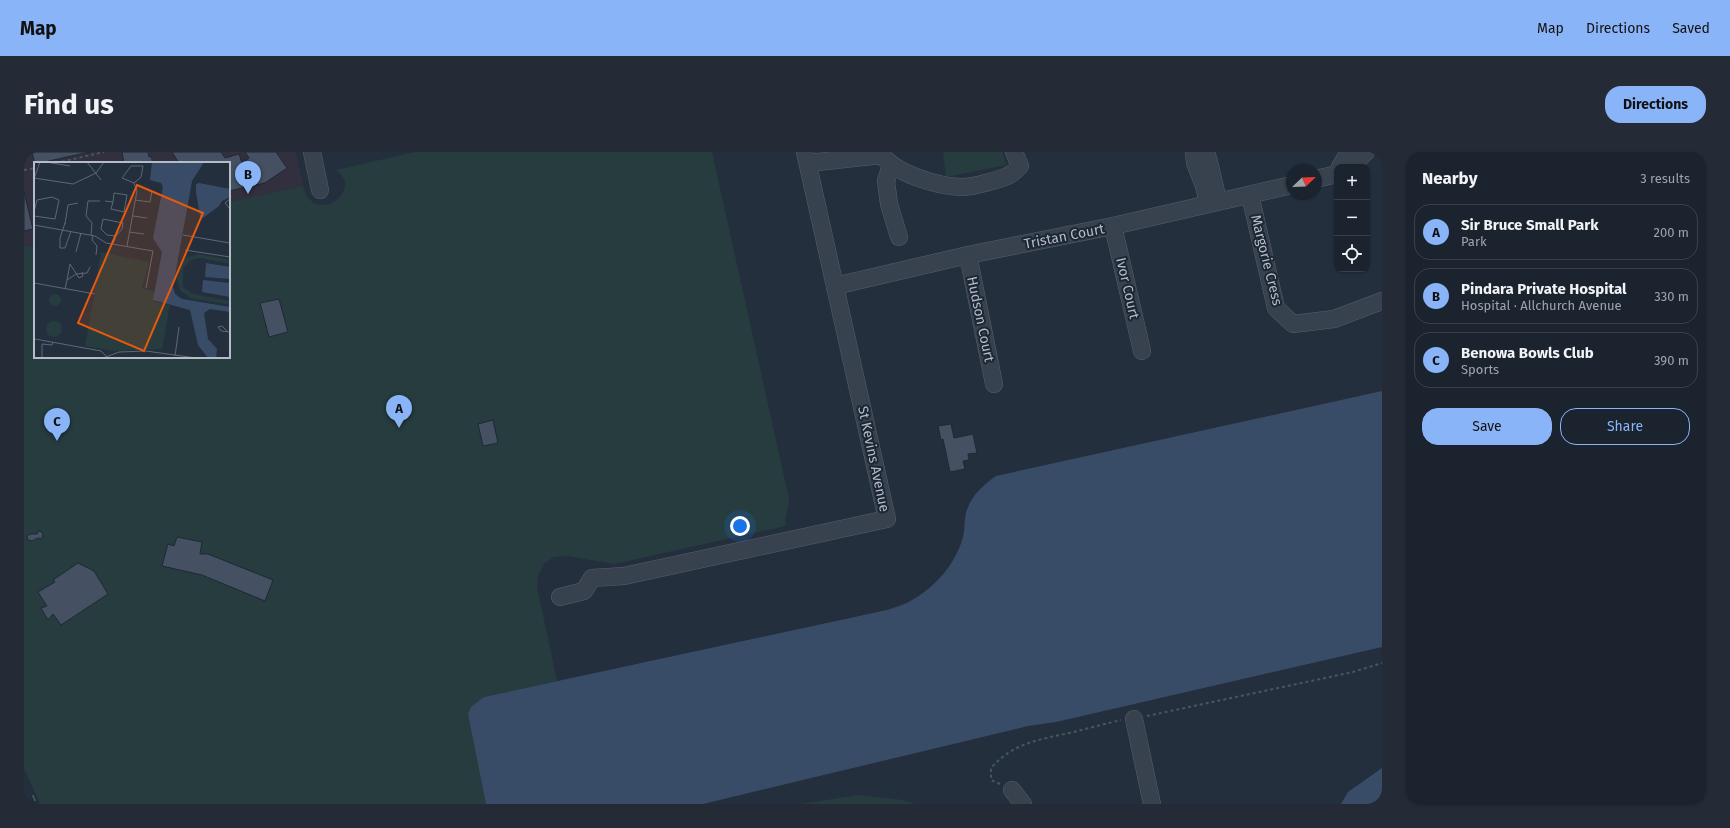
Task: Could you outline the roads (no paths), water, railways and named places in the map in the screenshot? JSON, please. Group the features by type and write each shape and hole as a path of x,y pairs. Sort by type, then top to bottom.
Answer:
{"street":[{"path":"312,152 320,190"},
{"path":"807,157 884,157 923,181 963,187 1010,175 1020,166 1014,152"},
{"path":"1194,152 1195,163 1204,186 1213,202"},
{"path":"1206,152 1210,166 1213,202"},
{"path":"1341,164 1349,152"},
{"path":"1354,164 1366,152"},
{"name":"St Kevins Avenue","path":"560,597 584,591 592,578 624,576 887,519 807,157"},
{"path":"884,157 889,204 899,237"},
{"path":"1322,177 1334,173"},
{"name":"Tristan Court","path":"835,286 968,254 1113,226 1286,186"},
{"name":"Margorie Cress","path":"1250,195 1276,308 1293,324 1334,319 1382,301"},
{"name":"Ivor Court","path":"1113,226 1142,351"},
{"name":"Hudson Court","path":"968,254 994,384"},
{"path":"1134,719 1152,804"},
{"path":"1012,790 1023,804"}],"water":[{"path":"1382,391 1382,647 1056,722 1028,726 703,804 486,804 468,714 471,707 484,697 900,606 921,595 937,581 950,565 960,547 964,534 965,519 968,507 982,487 996,476"},
{"path":"1382,768 1382,804 1341,804 1348,792"}],"place":[{"name":"Pindara Private Hospital","path":"248,194"},
{"name":"Sir Bruce Small Park","path":"399,428"},
{"name":"Benowa Bowls Club","path":"57,441"}]}
